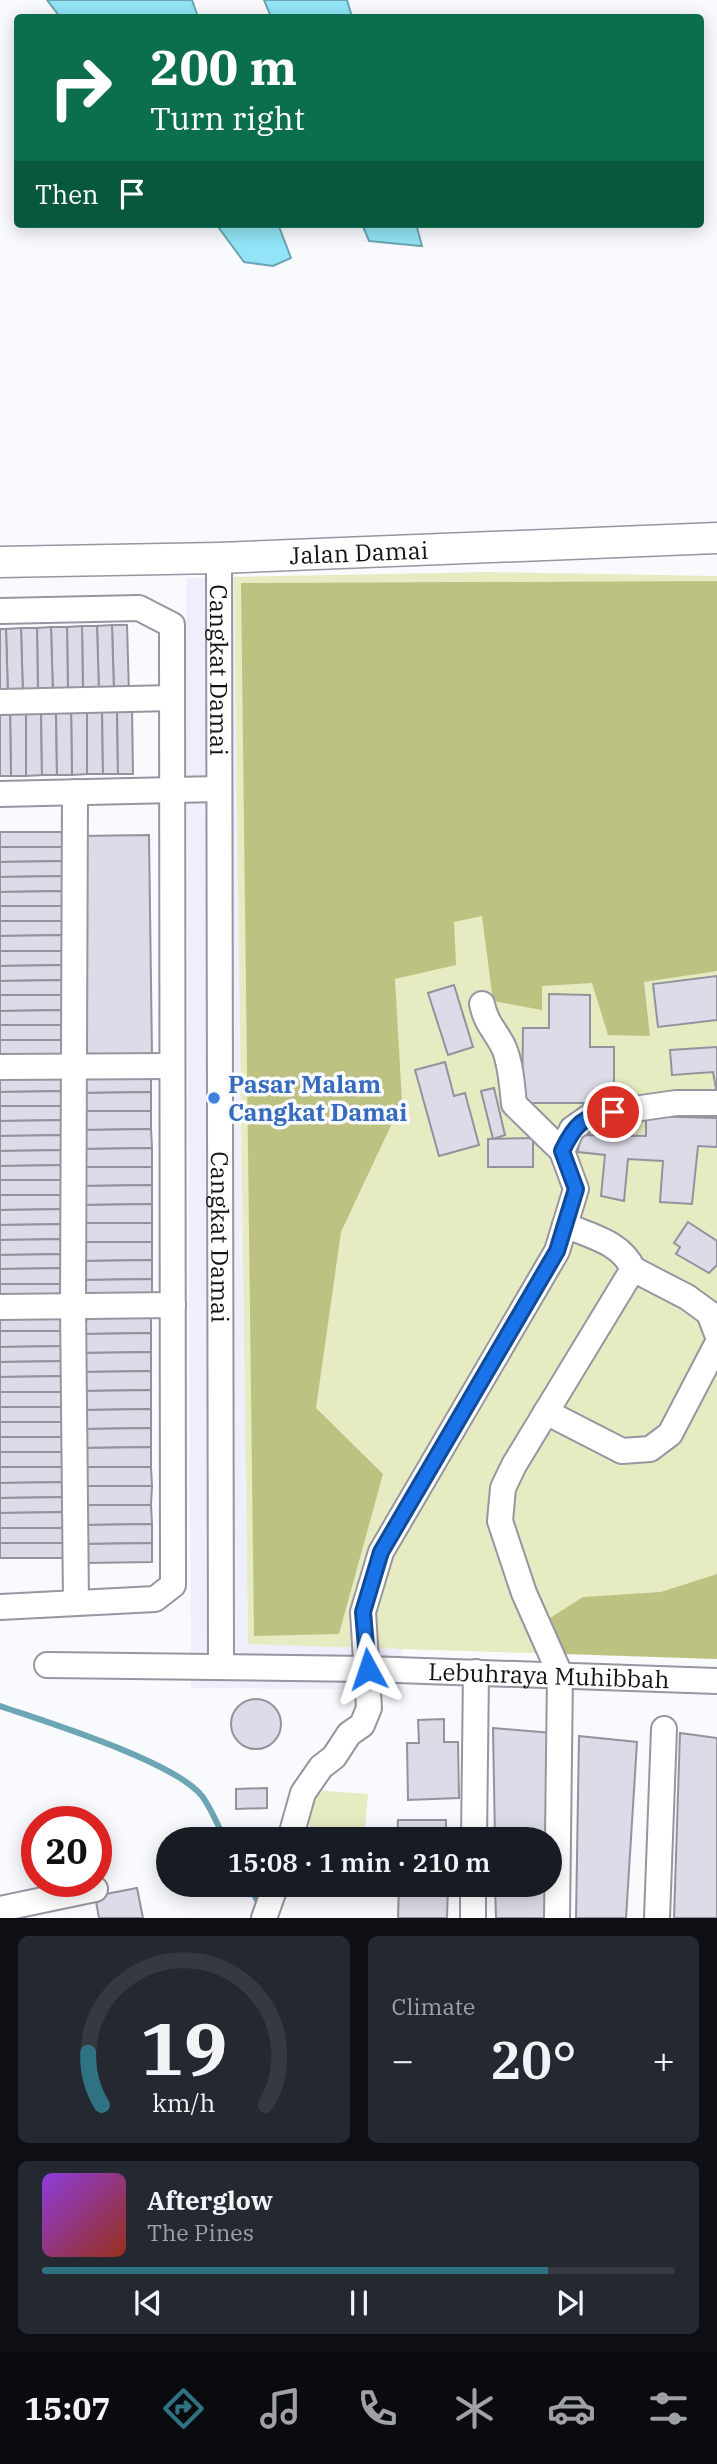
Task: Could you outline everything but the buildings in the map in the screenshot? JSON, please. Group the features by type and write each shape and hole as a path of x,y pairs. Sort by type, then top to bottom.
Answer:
{"main road":[{"name":"Jalan Damai","path":"0,562 219,558 717,538"}],"street":[{"name":"Cangkat Damai","path":"219,558 221,1666"},
{"name":"Cangkat Damai","path":"0,611 139,608 172,625 173,1584 155,1599 76,1603"},
{"path":"0,702 172,698"},
{"path":"0,794 218,789"},
{"path":"0,1608 76,1603 73,1306 75,792"},
{"path":"293,1827 303,1793 321,1767 334,1758 349,1734 362,1725 369,1708 363,1612 381,1552 557,1251 576,1189 562,1151 514,1104 504,1048 485,1021 482,1004"},
{"path":"0,1067 172,1066"},
{"path":"562,1151 572,1129 592,1115 676,1103 717,1103"},
{"path":"565,1225 614,1246 628,1259 633,1269 687,1297 709,1313 717,1334"},
{"path":"557,1918 560,1674 524,1593 500,1521 503,1488 633,1269"},
{"path":"0,1307 173,1305"},
{"path":"546,1412 622,1451 650,1450 670,1434 717,1344"},
{"name":"Lebuhraya Muhibbah","path":"47,1665 368,1669 717,1681"},
{"path":"474,1827 475,1672"},
{"path":"657,1918 664,1729"},
{"path":"0,1909 57,1897"},
{"path":"264,1918 272,1897"},
{"path":"472,1918 473,1897"}],"shaded area":[{"name":"Pasar Malam Cangkat Damai","path":"234,577 248,1643 402,1649 400,1690 191,1688 186,578"}],"green space":[{"path":"488,572 717,576 717,1659 248,1644 234,577"},
{"path":"717,581 717,971 644,982 650,1036 608,1035 592,983 542,986 542,1010 493,1001 482,916 454,922 456,965 395,979 402,1102 341,1232 316,1408 383,1474 339,1634 254,1636 241,583"},
{"path":"717,1574 717,1659 536,1653 538,1635 550,1618 583,1597 661,1592"},
{"path":"312,1790 368,1794 365,1827 309,1827"}],"water":[{"path":"47,0 192,0 197,14 58,14"},
{"path":"264,0 347,0 351,14 270,14"},
{"path":"219,228 280,228 291,258 273,266 244,262"},
{"path":"364,228 417,228 422,246 369,241"}],"waterway":[{"path":"0,1706 77,1732 165,1769 202,1796 219,1827"},
{"path":"255,1897 259,1904"}],"place":[{"name":"Pasar Malam Cangkat Damai","path":"214,1098"}],"route":[{"path":"368,1669 363,1612 381,1552 557,1251 576,1189 562,1151 572,1129 592,1115 613,1112"}]}
